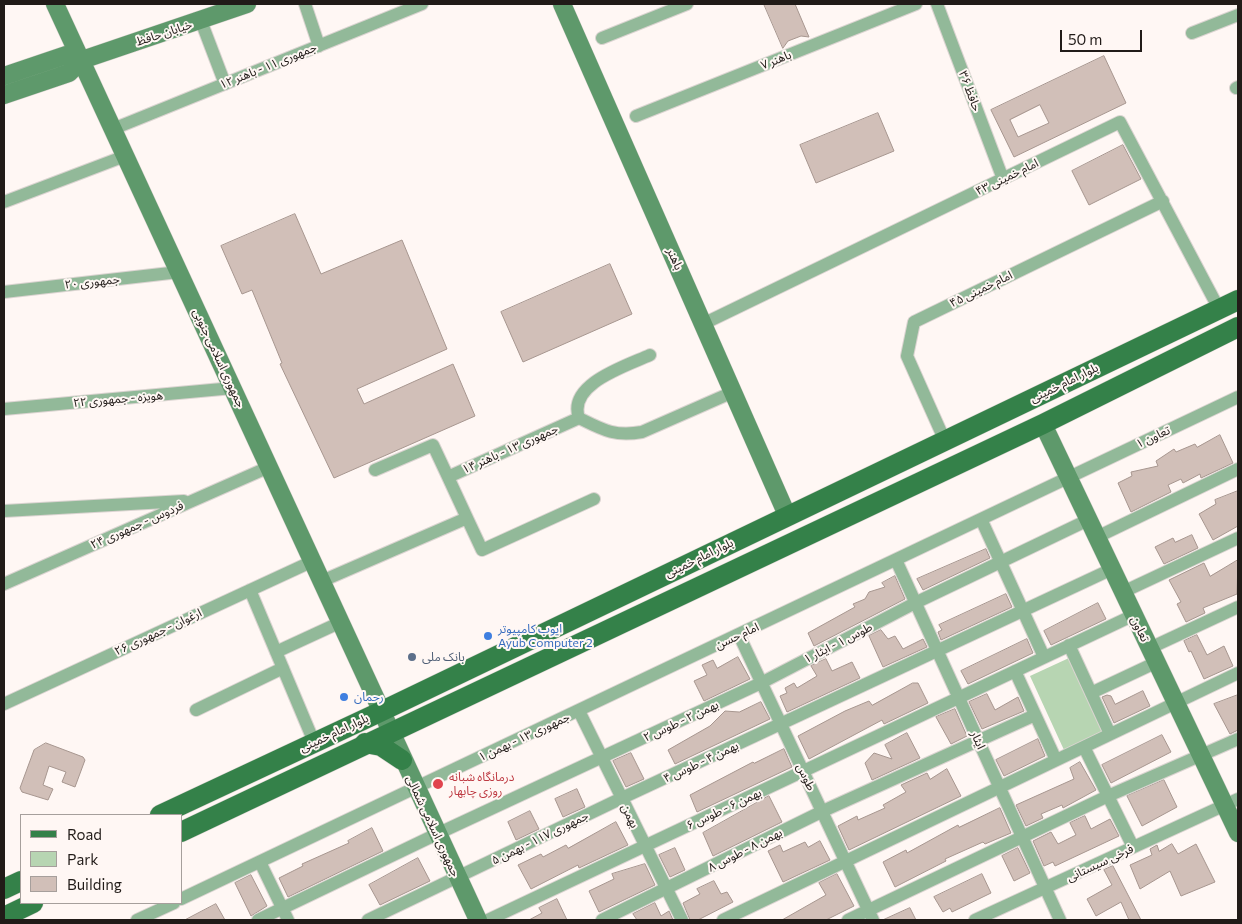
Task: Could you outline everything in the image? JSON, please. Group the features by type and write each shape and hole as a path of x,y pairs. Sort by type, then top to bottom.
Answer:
{"main road":[{"name":"جمهوری اسلامی جنوبی","path":"55,4 313,561 380,712"},
{"name":"خیابان حافظ","path":"4,96 68,73 82,60 247,4"},
{"name":"باهنر","path":"562,4 787,515"},
{"name":"خیابان حافظ","path":"4,76 69,54 82,60"},
{"name":"بلوار امام خمینی","path":"162,814 380,712 1238,300"},
{"name":"بلوار امام خمینی","path":"182,832 1043,424 1238,327"},
{"name":"تعاون","path":"1043,424 1201,756 1232,802 1238,833"},
{"name":"جمهوری اسلامی شمالی","path":"380,712 478,920"},
{"path":"402,760 402,736 408,723"},
{"path":"366,744 381,746 402,760"},
{"path":"4,890 20,882"},
{"path":"4,917 31,904"}],"street":[{"path":"305,4 319,46"},
{"path":"602,38 687,4"},
{"name":"باهنر ۷","path":"636,116 916,4"},
{"name":"حافظ ۳۶","path":"937,4 1003,178"},
{"name":"جمهوری ۱۱ - باهنر ۱۲","path":"113,129 418,5"},
{"path":"1192,33 1238,15"},
{"path":"201,21 225,84"},
{"name":"امام خمینی ۴۳","path":"703,324 1120,122 1219,309"},
{"path":"4,202 125,156"},
{"name":"امام خمینی ۴۵","path":"945,441 908,356 914,322 1163,201"},
{"name":"جمهوری ۲۰","path":"4,292 179,272"},
{"path":"650,355 609,374 583,392 578,400 576,409 579,418 620,435 632,434 642,432 733,392"},
{"name":"هویزه - جمهوری ۲۲","path":"4,409 233,388"},
{"name":"تعاون ۱","path":"981,519 1238,397"},
{"name":"جمهوری ۱۳ - باهنر ۱۴","path":"579,418 448,477 482,550 594,499"},
{"path":"375,470 433,445 448,477"},
{"name":"فردوس - جمهوری ۲۴","path":"4,584 269,467"},
{"path":"1097,537 1238,469"},
{"path":"4,511 192,501"},
{"path":"322,581 466,518"},
{"path":"981,519 1044,657"},
{"name":"امام حسن","path":"579,711 981,519"},
{"name":"طوس ۱ - ایثار ۱","path":"761,683 915,603 1088,520"},
{"path":"1123,592 1238,538"},
{"name":"ایثار","path":"896,560 1060,920"},
{"name":"ارغوان - جمهوری ۲۶","path":"4,704 313,561"},
{"name":"بهمن ۴ - طوس ۴","path":"622,798 781,726 1112,569"},
{"path":"250,590 314,742"},
{"path":"1091,693 1238,607"},
{"name":"بهمن ۶ - طوس ۶","path":"488,920 1134,615"},
{"path":"276,652 341,622"},
{"name":"طوس","path":"739,635 871,916"},
{"path":"1069,645 1110,734"},
{"path":"196,710 283,668"},
{"path":"1015,671 1056,760"},
{"path":"723,920 1238,673"},
{"name":"بهمن ۲ - طوس ۲","path":"258,920 285,914 437,834 761,683"},
{"name":"بهمن","path":"579,711 682,920"},
{"name":"جمهوری ۱۳ - بهمن ۱","path":"182,899 579,711"},
{"name":"بهمن ۸ - طوس ۸","path":"602,920 667,890 822,811 1035,715"},
{"path":"848,920 871,916 1108,796 1238,739"},
{"path":"1084,747 1133,847"},
{"name":"جمهوری ۱۱۷ - بهمن ۵","path":"368,920 622,798"},
{"name":"فرخی سیستانی","path":"974,920 1232,802"},
{"path":"260,862 285,914"},
{"path":"137,920 172,904"}],"green space":[{"path":"1069,658 1103,732 1064,750 1030,676"}],"building":[{"path":"764,4 795,4 809,37 801,36 788,41 783,48"},
{"path":"1104,56 1126,103 1014,157 991,110","holes":["1040,105 1049,123 1018,137 1010,120"]},
{"path":"878,113 894,151 816,183 800,145"},
{"path":"1123,145 1141,179 1089,205 1072,171"},
{"path":"295,214 321,274 402,240 447,349 357,389 364,404 453,364 475,416 334,478 280,364 282,363 252,290 242,294 221,246"},
{"path":"610,264 632,314 523,362 501,312"},
{"path":"1220,435 1233,463 1201,478 1200,474 1183,483 1181,479 1168,485 1171,492 1131,512 1118,483 1132,476 1131,472 1158,466 1156,461 1174,449 1176,452 1195,444 1197,447"},
{"path":"1238,491 1238,526 1213,540 1199,514 1216,504 1215,500"},
{"path":"1192,535 1198,548 1164,564 1155,547 1173,538 1175,542"},
{"path":"986,549 990,558 923,590 917,579"},
{"path":"1238,560 1237,594 1203,608 1205,613 1186,622 1177,604 1181,602 1169,580 1204,563 1210,576"},
{"path":"895,576 905,599 814,646 808,633 855,607 853,604 865,599 869,592 885,587 882,583"},
{"path":"1006,594 1012,607 941,640 938,632 942,630 939,625"},
{"path":"1098,603 1106,619 1051,645 1044,631"},
{"path":"881,630 888,639 895,636 903,649 923,639 927,647 883,667 869,636"},
{"path":"1197,635 1207,655 1224,646 1233,666 1204,679 1191,651 1189,652 1184,641"},
{"path":"1027,639 1033,653 968,684 961,671"},
{"path":"738,657 750,679 704,701 694,681 707,675 702,665 713,660 717,668"},
{"path":"826,659 832,671 852,662 860,678 787,712 780,696 787,693 785,688 794,683 797,688 817,676 811,666"},
{"path":"913,683 918,683 928,703 884,724 882,720 809,759 798,736 845,711 869,701 872,705"},
{"path":"1143,691 1150,706 1114,723 1102,697 1111,696 1115,704"},
{"path":"987,694 995,710 1018,697 1024,711 982,729 969,702"},
{"path":"1238,695 1238,730 1230,734 1214,704"},
{"path":"761,702 770,719 675,764 668,750 710,726 725,711 739,712"},
{"path":"955,709 967,736 951,744 936,717"},
{"path":"907,733 920,758 872,780 865,763 874,753 892,759 885,745"},
{"path":"1162,735 1171,752 1111,783 1102,765"},
{"path":"1038,739 1045,756 1004,776 996,760"},
{"path":"46,743 83,757 85,760 75,787 62,782 66,772 49,766 43,785 53,789 48,800 22,792 20,788 34,750"},
{"path":"784,749 792,767 697,812 690,795 753,762"},
{"path":"631,753 644,779 626,787 613,761"},
{"path":"1080,762 1096,790 1063,808 1062,805 1041,814 1043,818 1026,826 1016,805 1074,779 1070,768"},
{"path":"947,769 961,796 849,850 838,826 857,816 858,820 885,808 883,805 906,792 901,785 927,773 930,779"},
{"path":"1164,780 1177,807 1142,826 1127,796"},
{"path":"577,789 585,807 563,817 555,799"},
{"path":"769,796 782,822 713,856 703,833"},
{"path":"1000,808 1011,833 985,844 983,842 945,859 946,861 895,887 883,862 906,850 907,853 958,825 959,827"},
{"path":"530,811 539,829 516,840 508,822"},
{"path":"1085,816 1091,829 1110,819 1119,836 1055,866 1053,862 1044,866 1033,841 1051,832 1058,844 1076,835 1070,823"},
{"path":"616,822 628,845 579,868 578,865 531,889 518,865 541,854 543,857 566,845 568,848"},
{"path":"372,828 383,851 288,897 279,878 303,866 302,864 349,843 348,841"},
{"path":"820,841 830,860 783,882 768,851 780,845 783,852 805,842 808,847"},
{"path":"1172,844 1178,854 1196,844 1215,882 1181,896 1170,871 1140,889 1130,865 1152,855 1150,849 1157,845 1159,851"},
{"path":"675,848 685,870 670,877 659,855"},
{"path":"1018,848 1030,873 1014,881 1002,856"},
{"path":"418,858 430,881 380,905 369,885"},
{"path":"645,864 655,885 599,912 589,891 614,879 612,874"},
{"path":"1113,866 1141,920 1129,920 1121,902 1096,916 1087,899 1112,885 1104,870"},
{"path":"837,874 854,906 826,920 782,920 826,895 819,883"},
{"path":"982,874 991,893 952,912 950,908 943,912 934,897"},
{"path":"251,875 267,906 251,916 235,883"},
{"path":"714,881 721,894 727,892 733,902 698,920 690,920 683,903 700,894 697,889"},
{"path":"557,899 567,920 529,920 542,913 539,908"},
{"path":"655,903 661,916 669,911 673,920 637,920 633,914"},
{"path":"216,904 225,920 185,920"},
{"path":"910,908 916,920 883,920"}],"place":[{"name":"ایوب کامپیوتر Ayub Computer 2","path":"488,636"},
{"name":"بانک ملی","path":"412,657"},
{"name":"رحمان","path":"344,697"},
{"name":"درمانگاه شبانه روزی چابهار","path":"438,784"}]}
